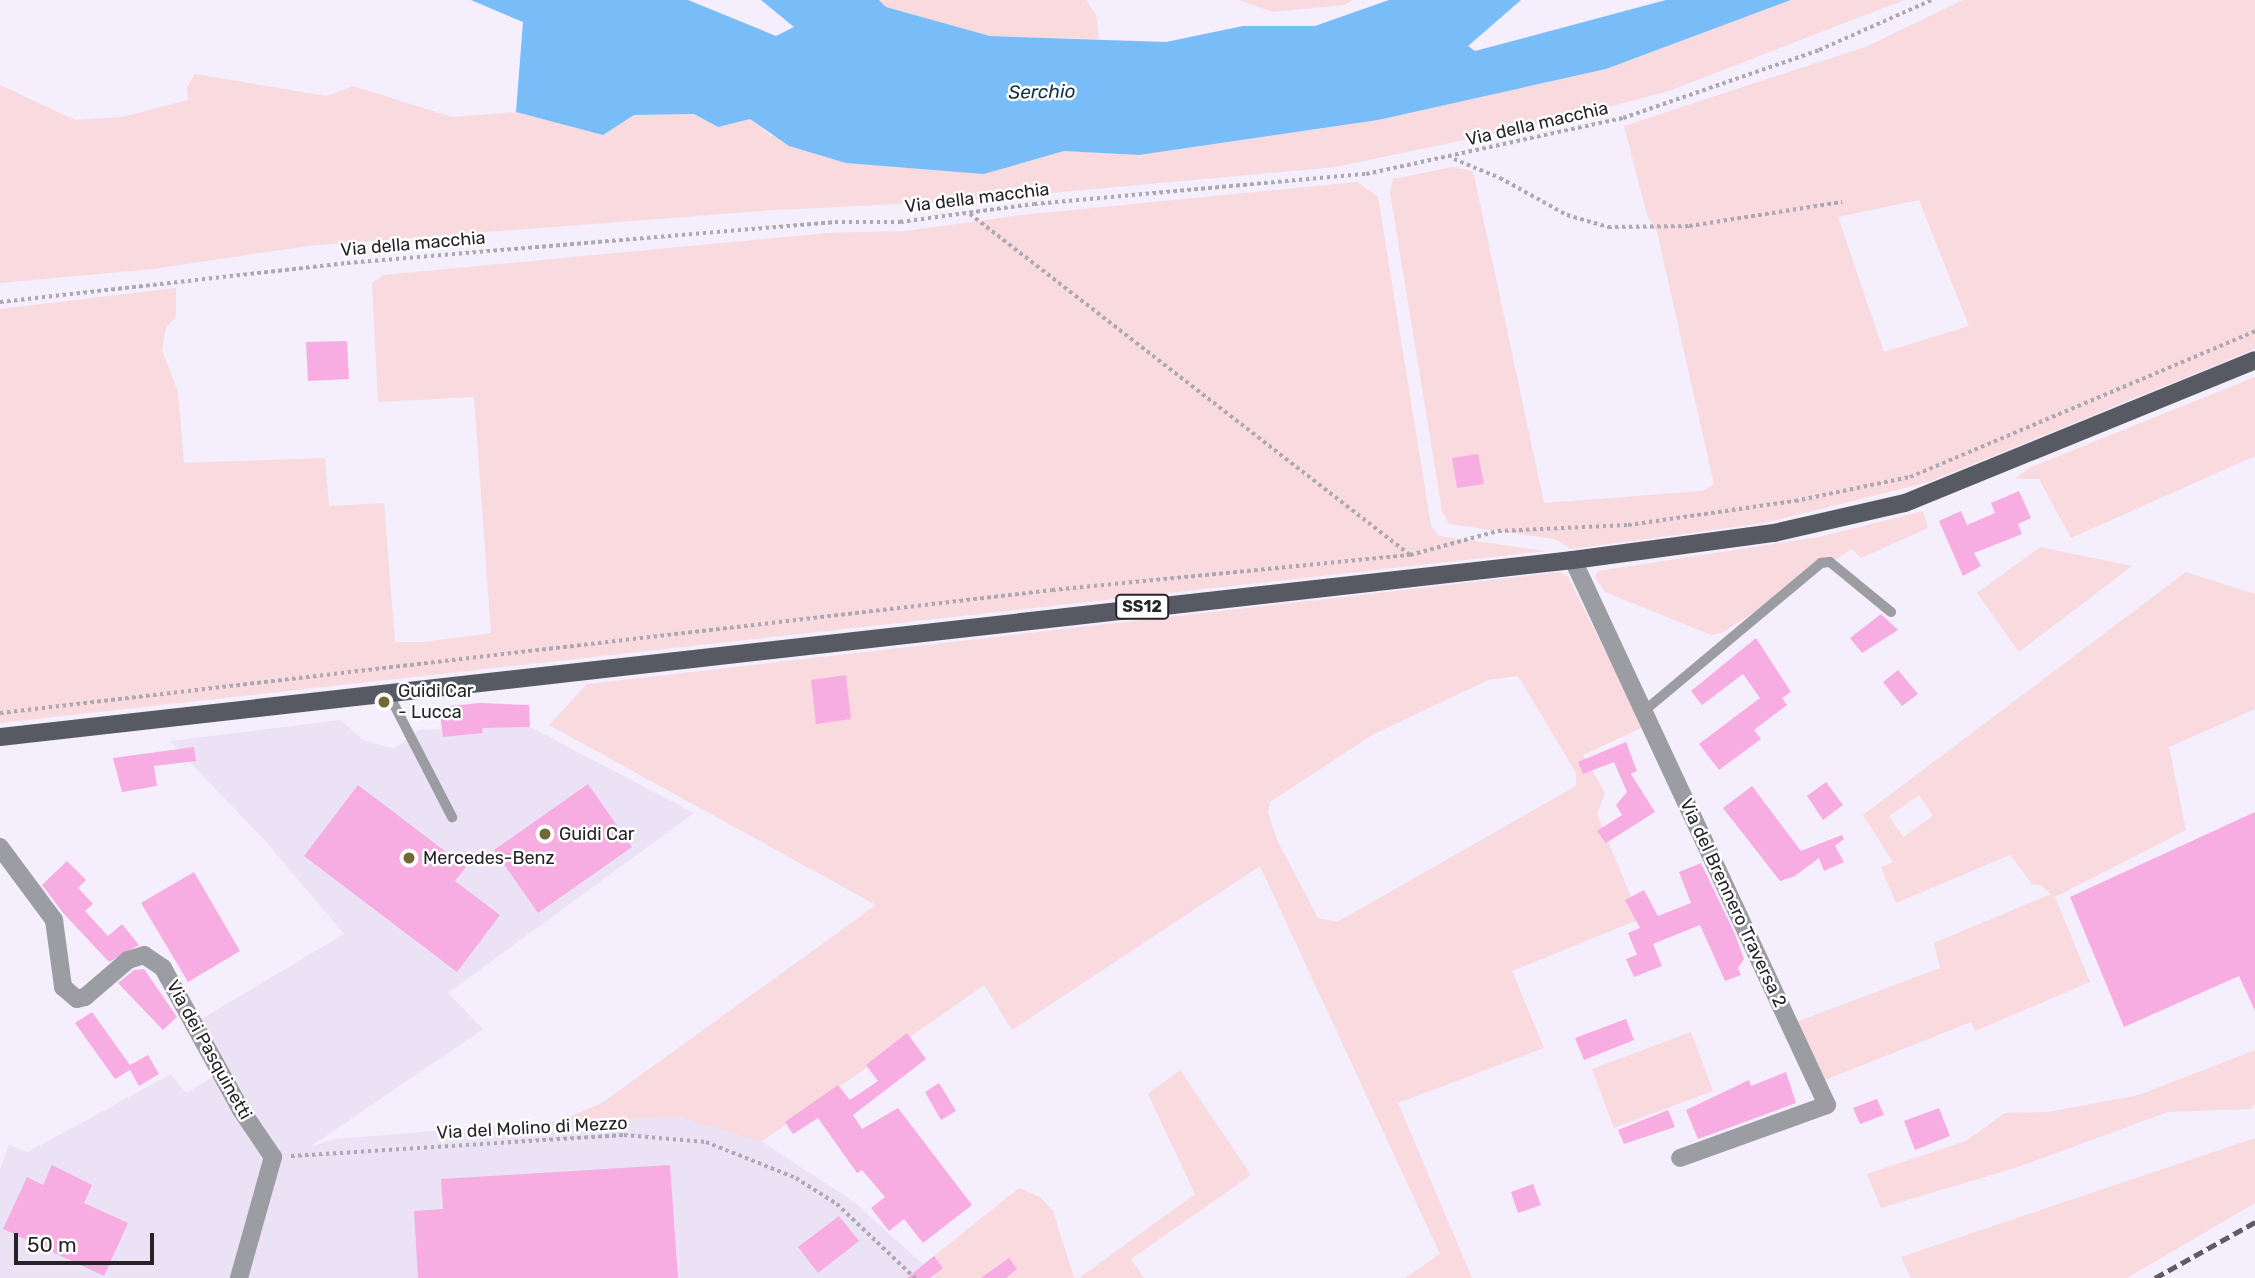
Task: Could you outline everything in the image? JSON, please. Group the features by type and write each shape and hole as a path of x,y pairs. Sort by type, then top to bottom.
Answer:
{"main road":[{"name":"SS12","path":"0,737 1573,560 1774,533 1875,512 1995,469 2255,360"}],"street":[{"name":"Via del Brennero Traversa 2","path":"1573,560 1827,1105 1680,1158"},
{"name":"Via dei Pasquinetti","path":"0,847 54,920 63,987 77,999 85,997 128,960 144,955 163,968 241,1110 273,1157"},
{"path":"239,1278 273,1157"}],"lane":[{"path":"1644,711 1821,563 1830,562 1891,612"},
{"path":"388,693 452,817"}],"path":[{"name":"Via della macchia","path":"0,302 359,262 970,214 1366,174 1452,158 1623,118 1819,50 1933,0"},
{"path":"1452,158 1486,171 1567,215 1608,227 1689,226 1842,202"},
{"path":"970,214 1410,555"},
{"path":"0,713 1052,590 1410,555 1498,531 1628,525 1795,501 1910,477 2255,331"},
{"name":"Via del Molino di Mezzo","path":"273,1157 624,1135 706,1142 796,1178 837,1204 915,1278"}],"shaded area":[{"path":"879,0 1086,0 1096,15 1099,39 990,36 886,7"},
{"path":"1239,0 1353,0 1344,5 1273,12"},
{"path":"1791,0 1904,0 1669,91 1562,119 1336,167 964,201 773,210 307,246 153,269 0,283 0,85 75,120 122,117 188,100 187,87 195,74 326,96 353,86 452,117 516,112 603,135 634,115 694,114 718,127 750,119 771,136 984,174 1064,151 1139,155 1378,120 1606,69"},
{"path":"1963,0 2255,0 2255,349 1929,482 1764,523 1571,549 1554,539 1449,524 1442,511 1390,192 1393,179 1452,167 1473,171 1544,503 1703,491 1714,484 1657,232 1647,215 1624,126 1868,46","holes":["1919,200 1969,326 1884,352 1838,217"]},
{"path":"1357,182 1378,197 1431,526 1439,536 1546,551 0,723 0,309 176,288 176,317 166,328 162,350 178,392 184,463 325,458 329,506 384,503 395,642 423,642 491,633 474,397 378,402 372,283 383,275 827,233 906,231 1022,215"},
{"path":"2255,377 2255,456 2071,538 2039,479 2015,479 2029,468"},
{"path":"1923,511 1928,528 1861,558 1852,549 1722,633 1711,635 1605,592 1595,577 1598,571 1819,537"},
{"path":"2040,547 2132,566 2019,652 1977,593"},
{"path":"1560,572 1568,577 1643,727 1583,755 1605,793 1597,814 1640,919 1512,971 1544,1048 1398,1103 1472,1278 1405,1278 1440,1254 1260,866 1012,1030 984,985 761,1142 680,1117 559,1121 602,1103 876,905 549,725 587,684","holes":["1518,676 1576,773 1576,786 1337,922 1318,918 1277,840 1268,813 1270,802 1372,735 1488,680"]},
{"path":"2186,572 2255,594 2255,709 2169,747 2186,830 2055,897 2090,982 1975,1031 1971,1022 1825,1080 1796,1022 1940,968 1934,943 2051,894 2041,885 2032,884 2010,855 1896,903 1881,867 1893,862 1863,815","holes":["1919,795 1933,816 1903,837 1889,816"]},
{"path":"341,720 363,740 394,749 419,730 530,727 694,813 448,993 483,1029 310,1147 335,1139 559,1121 680,1117 752,1135 854,1202 938,1278 0,1278 0,1169 9,1145 28,1152 171,1074 186,1093 225,1070 198,1021 344,934 267,843 170,741"},
{"path":"1691,1032 1713,1091 1614,1128 1592,1069"},
{"path":"2255,1050 2255,1104 2251,1109 2168,1112 2018,1167 1881,1208 1867,1174 1966,1141 2005,1113 2048,1112 2139,1095"},
{"path":"1180,1070 1251,1175 1131,1259 1144,1278 1079,1278 1195,1194 1148,1094"},
{"path":"2255,1138 2255,1203 2127,1278 1911,1278 1901,1257"},
{"path":"1019,1188 1040,1197 1053,1211 1074,1278 938,1278 923,1265"}],"water":[{"name":"Serchio","path":"471,0 688,0 776,36 794,27 761,0 879,0 886,7 990,36 1166,42 1243,26 1315,26 1389,0 1521,0 1468,46 1475,51 1666,0 1791,0 1606,69 1378,120 1139,155 1064,151 984,174 846,163 789,146 750,119 718,127 694,114 634,115 603,135 516,112 523,22"}],"building":[{"path":"347,341 349,379 308,381 306,342"},
{"path":"1478,454 1484,484 1457,488 1452,458"},
{"path":"2019,491 2031,518 2018,524 2022,534 1974,553 1981,566 1963,576 1939,521 1961,511 1967,525 1995,513 1991,503"},
{"path":"1881,614 1898,630 1862,653 1850,638"},
{"path":"1756,638 1791,692 1782,698 1787,705 1754,730 1761,739 1719,770 1699,744 1760,698 1743,674 1702,705 1691,691"},
{"path":"1898,670 1918,694 1902,706 1883,682"},
{"path":"846,675 851,719 816,724 811,680"},
{"path":"480,703 529,705 530,727 482,728 483,733 443,737 439,707"},
{"path":"1626,742 1637,771 1631,774 1655,812 1606,843 1597,831 1622,815 1616,805 1627,792 1614,762 1583,774 1578,762"},
{"path":"194,747 196,761 154,766 157,786 122,792 113,758"},
{"path":"1826,782 1843,805 1823,820 1807,796"},
{"path":"588,784 632,847 538,913 494,850"},
{"path":"358,785 466,867 455,881 500,915 457,972 304,856"},
{"path":"1752,786 1801,851 1842,835 1844,839 1835,846 1844,862 1824,871 1819,858 1795,876 1780,881 1723,808"},
{"path":"2255,812 2255,1011 2239,976 2124,1027 2070,897"},
{"path":"67,861 86,880 78,888 93,904 85,911 108,936 122,924 139,945 109,962 64,914 42,885"},
{"path":"1701,863 1744,959 1738,968 1741,975 1725,981 1700,925 1653,944 1662,966 1634,977 1626,959 1637,955 1628,933 1640,928 1625,900 1644,890 1658,916 1691,903 1679,872"},
{"path":"194,872 240,951 188,982 141,903"},
{"path":"144,969 177,1017 163,1030 118,983 134,970"},
{"path":"92,1012 130,1065 148,1055 159,1074 139,1086 130,1070 115,1079 75,1023"},
{"path":"1626,1019 1634,1040 1584,1060 1575,1038"},
{"path":"907,1033 926,1059 853,1115 862,1129 898,1108 972,1205 923,1243 904,1219 889,1231 871,1208 885,1197 862,1170 857,1173 818,1118 793,1134 785,1122 838,1085 850,1100 878,1081 866,1065"},
{"path":"1786,1072 1796,1103 1698,1139 1686,1110 1749,1080 1751,1086"},
{"path":"939,1083 956,1111 941,1120 925,1092"},
{"path":"1877,1099 1884,1115 1860,1124 1853,1108"},
{"path":"1939,1108 1950,1136 1915,1150 1904,1121"},
{"path":"1668,1110 1675,1127 1624,1144 1618,1130"},
{"path":"52,1165 92,1185 84,1203 128,1223 104,1276 3,1229 27,1177 43,1185"},
{"path":"670,1165 678,1278 418,1278 414,1211 443,1209 441,1179"},
{"path":"1533,1184 1541,1205 1518,1213 1511,1192"},
{"path":"839,1216 859,1241 818,1273 798,1247"},
{"path":"934,1256 943,1268 930,1278 907,1278"},
{"path":"1009,1258 1017,1269 1006,1278 981,1278"}],"railway":[{"path":"2155,1278 2255,1222"}],"place":[{"name":"Guidi Car - Lucca","path":"384,702"},
{"name":"Guidi Car","path":"545,834"},
{"name":"Mercedes-Benz","path":"409,858"}]}
